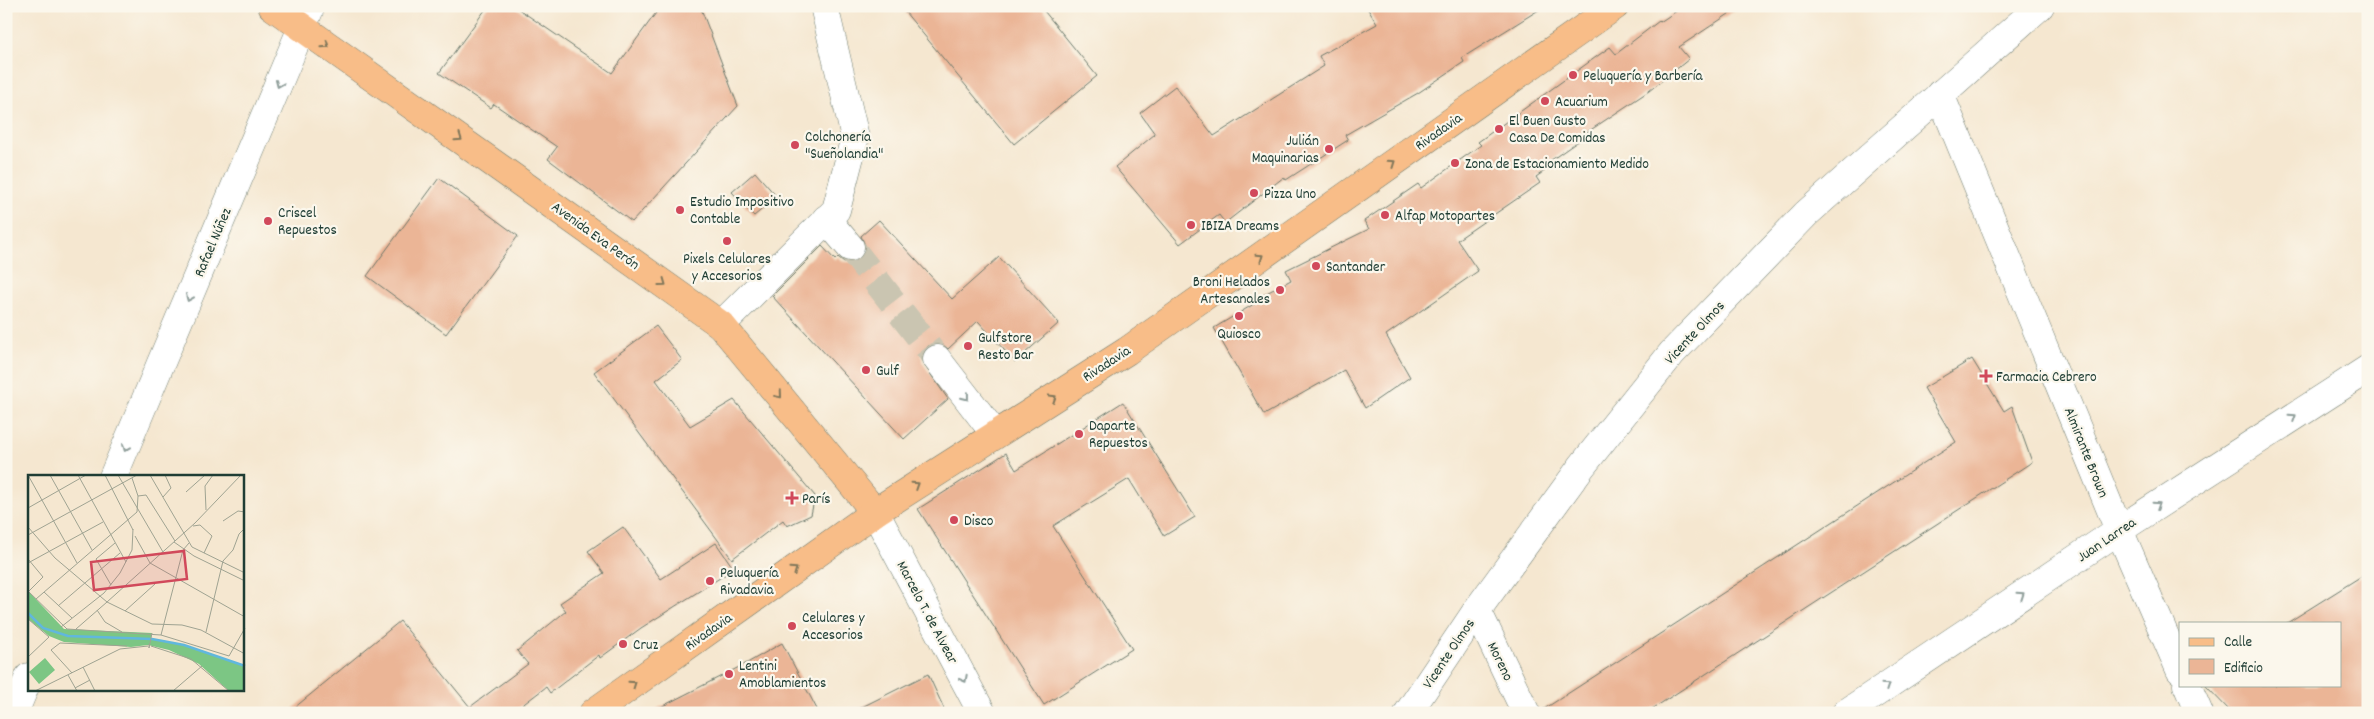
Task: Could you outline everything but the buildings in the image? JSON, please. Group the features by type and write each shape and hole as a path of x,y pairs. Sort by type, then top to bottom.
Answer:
{"main road":[{"name":"Avenida Eva Perón","path":"272,6 307,17 533,190 721,325 875,512"},
{"name":"Rivadavia","path":"593,713 875,512 1127,351 1615,6"}],"street":[{"path":"721,325 836,210 854,137 824,6"},
{"name":"Vicente Olmos","path":"1408,713 1477,610 1582,466 1672,353 1806,214 2040,6"},
{"name":"Rafael Núñez","path":"113,475 307,17"},
{"name":"Almirante Brown","path":"1940,94 2119,530 2179,668"},
{"path":"826,219 850,247"},
{"path":"937,359 995,434"},
{"name":"Juan Larrea","path":"1846,713 2119,530 2368,369"},
{"name":"Marcelo T. de Alvear","path":"875,512 982,713"},
{"name":"Moreno","path":"1477,610 1526,713"},
{"path":"14,713 28,679"},
{"path":"2187,686 2199,713"}],"tunnel":[{"path":"850,247 937,359"}],"place":[{"name":"Peluquería y Barbería","path":"1573,75"},
{"name":"Acuarium","path":"1545,101"},
{"name":"El Buen Gusto Casa De Comidas","path":"1499,129"},
{"name":"Colchonería \"Sueñolandia\"","path":"795,145"},
{"name":"Julián Maquinarias","path":"1329,149"},
{"name":"Zona de Estacionamiento Medido","path":"1455,163"},
{"name":"Pizza Uno","path":"1254,193"},
{"name":"Estudio Impositivo Contable","path":"680,210"},
{"name":"Alfap Motopartes","path":"1385,215"},
{"name":"Criscel Repuestos","path":"268,221"},
{"name":"IBIZA Dreams","path":"1191,225"},
{"name":"Pixels Celulares y Accesorios","path":"727,241"},
{"name":"Santander","path":"1316,266"},
{"name":"Broni Helados Artesanales","path":"1280,290"},
{"name":"Quiosco","path":"1239,316"},
{"name":"Gulfstore Resto Bar","path":"968,346"},
{"name":"Gulf","path":"866,370"},
{"name":"Farmacia Cebrero","path":"1986,376"},
{"name":"Daparte Repuestos","path":"1079,434"},
{"name":"París","path":"792,498"},
{"name":"Disco","path":"954,520"},
{"name":"Peluquería Rivadavia","path":"710,581"},
{"name":"Celulares y Accesorios","path":"792,626"},
{"name":"Cruz","path":"623,644"},
{"name":"Lentini Amoblamientos","path":"729,674"}]}
